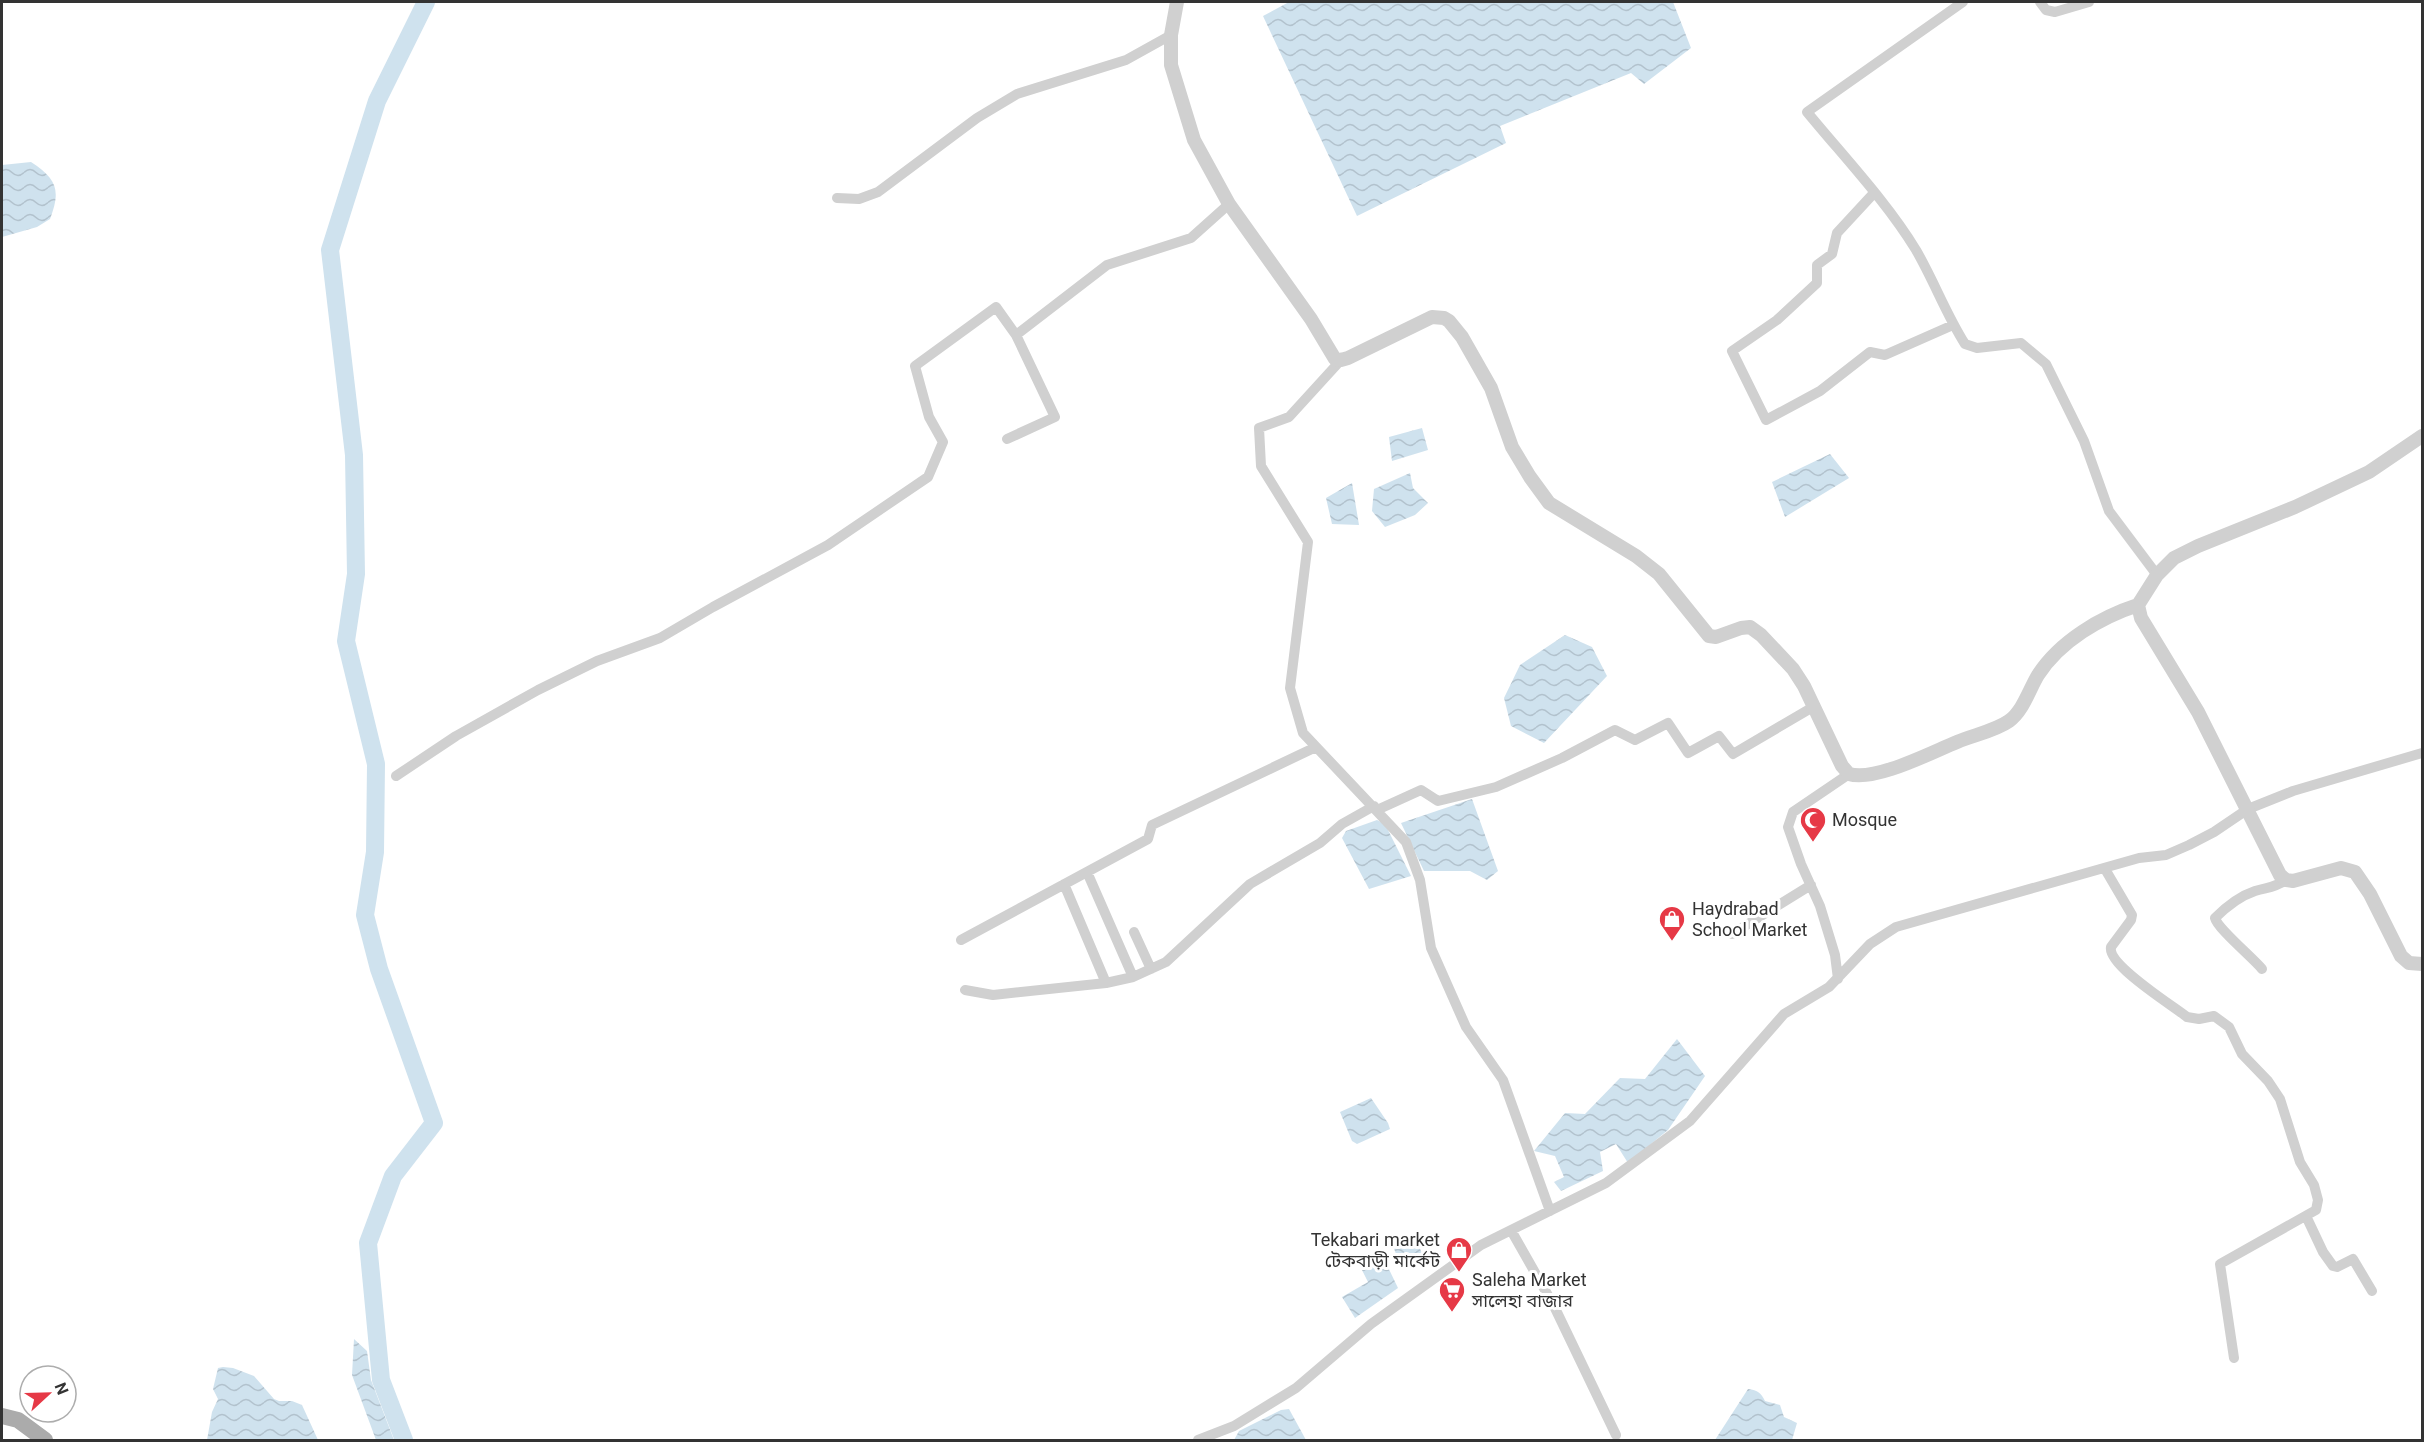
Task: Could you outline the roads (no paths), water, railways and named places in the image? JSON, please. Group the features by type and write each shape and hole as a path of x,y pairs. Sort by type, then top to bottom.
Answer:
{"main road":[{"path":"2,1416 18,1420 45,1440"}],"street":[{"path":"1177,2 1171,35 1171,65 1194,140 1229,204 1311,319 1332,355 1341,360"},
{"path":"1963,2 1807,112 1874,193 1914,249 1965,344 1977,348 2021,343 2046,364 2084,441 2109,511 2157,575"},
{"path":"2040,2 2046,10 2055,12 2089,2"},
{"path":"837,198 859,199 878,192 977,118 1017,94 1126,60 1171,35"},
{"path":"1874,193 1837,232 1832,254 1817,265 1817,283 1777,320 1732,351 1766,420 1820,391 1870,352 1885,355 1953,325"},
{"path":"1016,334 1107,265 1191,238 1229,204"},
{"path":"396,776 456,736 538,690 597,661 660,638 828,545 928,477 943,442 929,417 915,366 996,307 1016,334 1055,417 1007,439"},
{"path":"1550,1211 1503,1080 1466,1027 1431,948 1420,880 1406,842 1303,732 1290,688 1308,542 1262,466 1259,428 1289,417 1341,360 1432,317 1444,318 1462,337 1491,388 1512,447 1549,503 1636,556 1659,574 1709,636 1716,637 1750,627 1761,635 1793,669 1842,766 1849,774 1864,777 1917,759 2007,723 2016,715 2039,673 2072,639 2096,622 2138,605 2157,575 2174,558 2295,507 2369,472 2422,436"},
{"path":"2138,605 2141,618 2198,712 2280,875 2286,880 2293,881 2341,868 2355,872 2370,894 2401,956 2409,963 2422,964"},
{"path":"965,990 993,995 1106,983 1133,977 1166,962 1250,884 1320,843 1342,824 1421,790 1438,801 1496,787 1562,758 1615,730 1635,740 1668,723 1688,753 1719,736 1733,754 1813,707"},
{"path":"961,940 1148,839 1152,825 1316,747"},
{"path":"1198,1440 1234,1426 1296,1388 1371,1324 1481,1245 1512,1232 1606,1184 1690,1121 1784,1014 1830,987 1870,944 1896,927 2139,858 2166,855 2214,832 2248,808 2293,791 2422,753"},
{"path":"1838,979 1835,955 1820,906 1788,827 1793,812 1849,774"},
{"path":"2105,869 2132,915 2131,920 2111,947 2112,956 2126,972 2187,1017 2199,1019 2214,1016 2229,1027 2242,1054 2268,1081 2280,1099 2300,1162 2314,1185 2318,1200 2316,1209 2306,1216 2220,1264 2234,1358"},
{"path":"1087,872 1133,977"},
{"path":"2262,969 2242,947 2217,926 2215,918 2240,898 2255,891 2275,887 2286,880"},
{"path":"1064,885 1106,983"},
{"path":"1732,934 1811,885"},
{"path":"1134,932 1151,969"},
{"path":"2306,1216 2323,1252 2333,1266 2337,1267 2353,1259 2372,1291"},
{"path":"1512,1232 1554,1306 1616,1435"}],"water":[{"path":"1289,2 1673,2 1691,48 1644,84 1631,73 1500,126 1506,143 1357,216 1263,16"},
{"path":"31,162 46,174 54,186 56,193 50,219 37,227 2,237 2,165"},
{"path":"1422,428 1428,450 1392,461 1389,437"},
{"path":"1830,454 1849,478 1785,517 1772,482"},
{"path":"1410,473 1413,488 1428,503 1415,515 1385,527 1372,511 1374,489"},
{"path":"1352,483 1359,525 1332,524 1326,498"},
{"path":"1565,635 1592,647 1607,676 1544,743 1511,726 1504,698 1520,665"},
{"path":"1472,799 1498,871 1487,880 1470,871 1424,871 1401,823"},
{"path":"1377,820 1385,824 1411,876 1369,889 1342,838 1346,831"},
{"path":"1677,1039 1705,1076 1668,1130 1628,1163 1616,1144 1600,1152 1603,1171 1561,1191 1554,1182 1564,1177 1555,1156 1534,1151 1565,1113 1585,1114 1620,1078 1645,1079"},
{"path":"1371,1098 1390,1129 1357,1144 1352,1141 1340,1112"},
{"path":"1414,1235 1424,1258 1410,1265 1400,1265 1392,1243"},
{"path":"1385,1261 1398,1288 1355,1318 1342,1297 1368,1282 1362,1270"},
{"path":"354,1339 367,1351 371,1380 394,1440 376,1440 352,1375"},
{"path":"218,1368 233,1368 254,1376 274,1399 292,1401 302,1405 318,1440 207,1440 212,1412 218,1399 213,1389"},
{"path":"1748,1389 1759,1392 1765,1401 1780,1405 1784,1417 1797,1423 1792,1440 1715,1440"},
{"path":"1289,1409 1306,1440 1234,1440 1239,1431 1281,1410"}],"waterway":[{"path":"404,1440 381,1380 368,1243 393,1176 434,1123 379,969 365,915 375,852 376,764 346,641 356,574 354,455 330,250 377,101 426,2"}],"place":[{"name":"Mosque","path":"1813,843"},
{"name":"Haydrabad School Market","path":"1672,942"},
{"name":"Tekabari market টেকবাড়ী মার্কেট","path":"1459,1273"},
{"name":"Saleha Market সালেহা বাজার","path":"1452,1313"}]}
